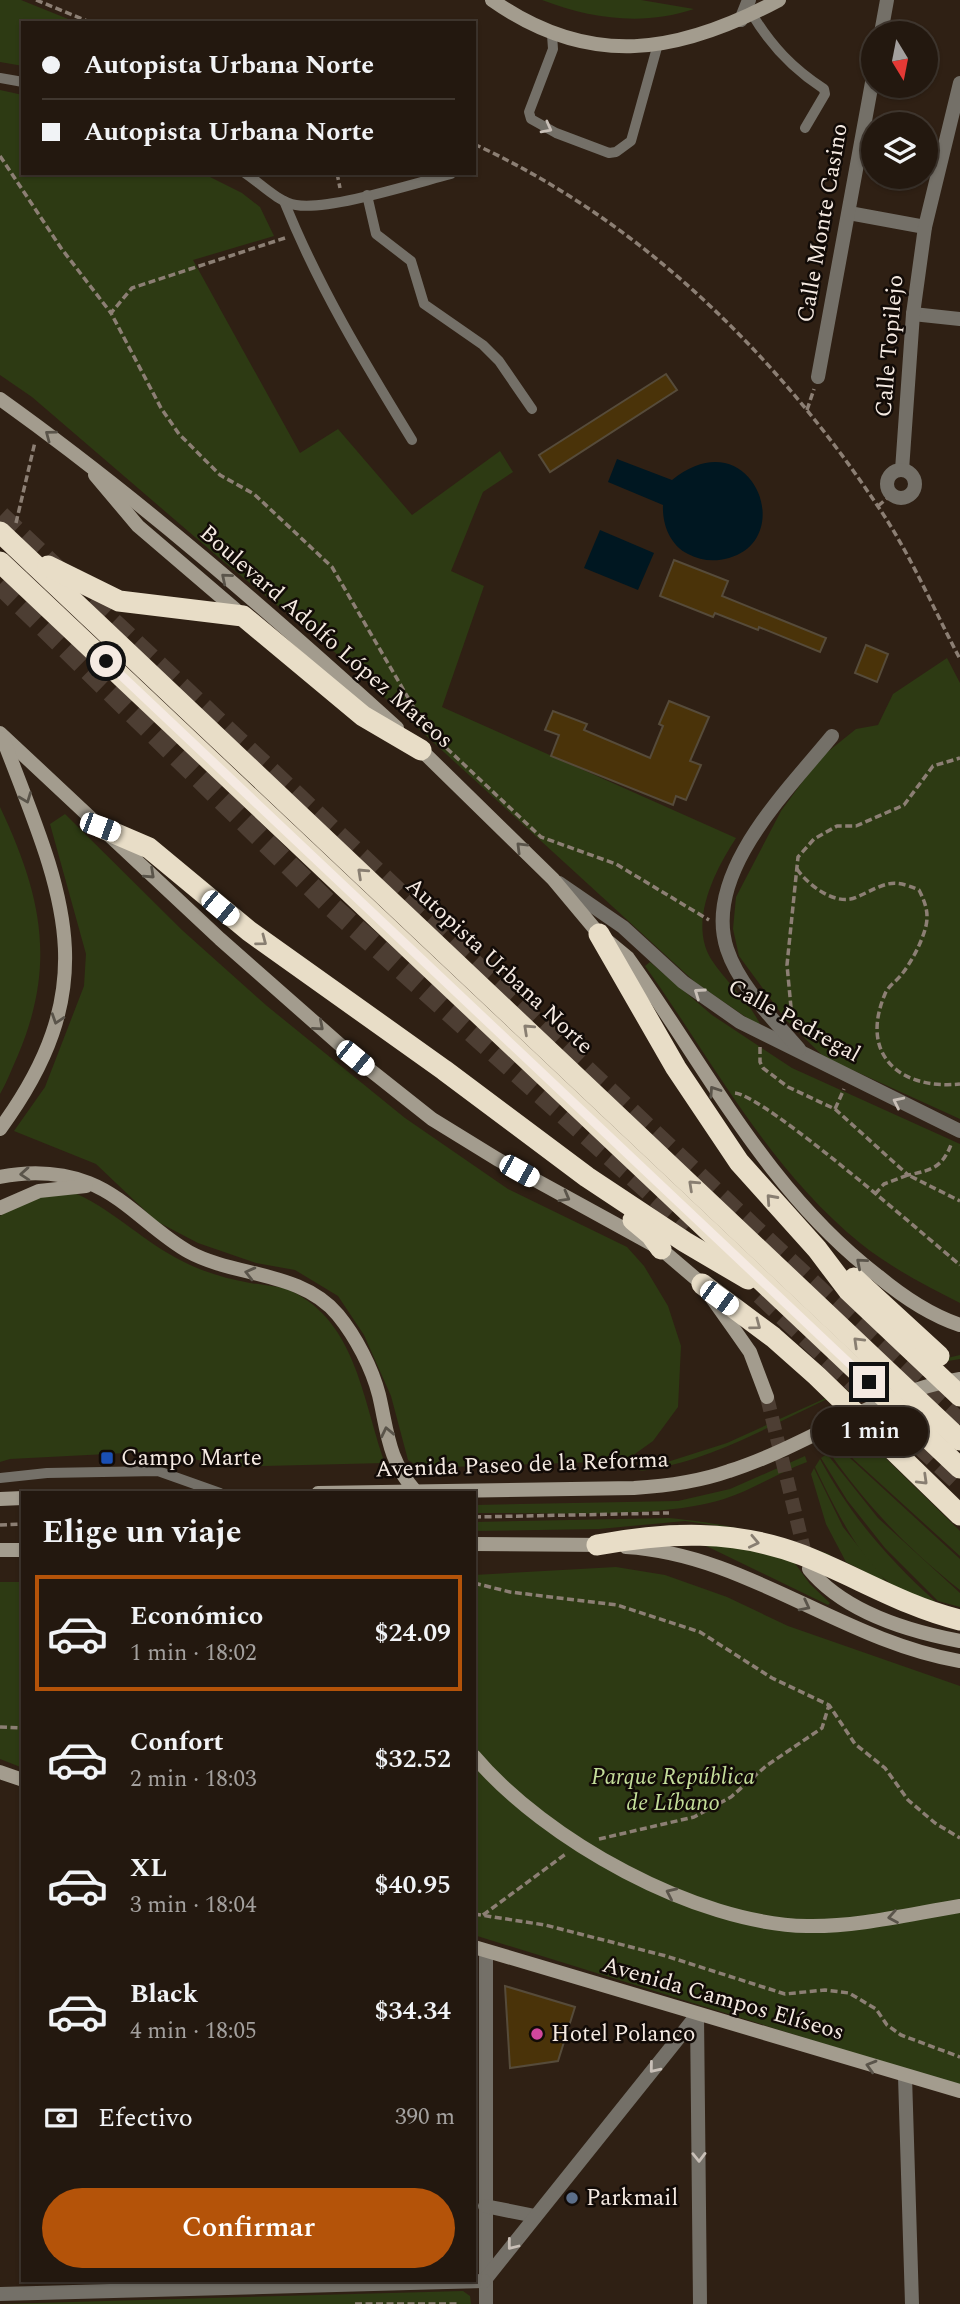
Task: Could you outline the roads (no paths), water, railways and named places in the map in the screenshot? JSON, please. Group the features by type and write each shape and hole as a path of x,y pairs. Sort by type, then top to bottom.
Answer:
{"highway":[{"name":"Autopista Urbana Norte","path":"0,532 960,1440"},
{"path":"23,553 119,601 159,607 208,609 243,616 363,716 421,750"},
{"name":"Autopista Urbana Norte","path":"0,562 960,1468"},
{"path":"100,827 149,848 311,977 444,1070 558,1157 685,1242 776,1294"},
{"path":"599,934 649,1024 722,1139 754,1181 817,1249 848,1290 960,1395"},
{"path":"444,1070 451,1084 464,1097 643,1227 661,1249"},
{"path":"516,1137 558,1157"},
{"path":"817,1249 879,1298 960,1378"},
{"path":"702,1284 773,1337 817,1376 960,1515"},
{"path":"917,1392 960,1395"},
{"path":"597,1545 687,1533 737,1538 784,1549 914,1606 960,1620"}],"main road":[{"path":"492,0 525,23 552,34 598,45 658,44 698,36 747,11 779,0"},
{"name":"Boulevard Adolfo López Mateos","path":"0,399 80,457 305,645 421,750 553,879 599,934 628,958 716,1093 766,1163 845,1249 897,1291 960,1325"},
{"path":"80,457 138,526 243,616"},
{"path":"1,734 355,1058 432,1119 497,1159 661,1249 702,1284 750,1352 767,1397"},
{"path":"0,1129 30,1084 48,1046 64,995 66,959 65,932 54,877 1,734"},
{"path":"0,1177 47,1173 101,1188 188,1251 225,1267 301,1288 337,1313 372,1373 393,1460 415,1491"},
{"path":"0,1208 21,1196 48,1189 72,1186 101,1188"},
{"name":"Avenida Paseo de la Reforma","path":"470,1491 634,1488 682,1483 732,1471 852,1415 960,1378"},
{"path":"0,1499 21,1498"},
{"path":"476,1545 597,1545 658,1550 697,1559 758,1582 887,1642 960,1661"},
{"path":"0,1550 21,1550"},
{"path":"809,1569 820,1583 854,1605 915,1631 960,1641"},
{"path":"476,1758 524,1804 580,1843 669,1893 701,1907 754,1921 832,1926 960,1906"},
{"path":"0,1772 21,1779"},
{"name":"Avenida Campos Elíseos","path":"480,1950 960,2091"}],"street":[{"path":"883,21 887,0"},
{"name":"Calle Topilejo","path":"902,470 913,314 925,227 960,83"},
{"name":"Calle Monte Casino","path":"818,377 869,98"},
{"path":"849,213 925,227"},
{"path":"913,314 960,319"},
{"name":"Calle Topilejo","path":"902,470 911,474 915,481 914,490 908,497 891,495 887,487 888,478 894,471 902,470"},
{"path":"804,1056 742,976 727,950 723,929 725,904 737,861 769,813 832,736"},
{"name":"Calle Pedregal","path":"553,879 623,927 683,982 740,1023 958,1130"},
{"path":"480,1950 486,2304"},
{"path":"484,2281 697,2015"},
{"path":"697,2015 700,2304"},
{"path":"905,2076 912,2304"},
{"path":"485,2206 535,2216"},
{"path":"476,2281 484,2281"},
{"path":"0,2294 61,2286 378,2282"}],"lane":[{"path":"747,11 770,44 805,77 824,89 825,94 805,128"},
{"path":"552,34 552,49 529,112 531,119 556,133 608,153 616,152 631,141 658,44"},
{"path":"0,78 21,82"},
{"path":"248,175 284,201 307,205 367,195 448,175"},
{"path":"367,195 376,233 411,261 425,304 483,345 499,361 532,409"},
{"path":"284,201 310,264 359,354 412,440"},
{"path":"0,1478 47,1473 158,1471 214,1491"}],"water":[{"path":"617,459 672,480 700,464 724,463 743,472 756,488 762,508 761,529 750,546 729,558 708,560 688,554 676,545 668,533 663,505 608,482"},
{"path":"600,530 654,553 638,590 584,568"}],"tunnel":[{"path":"0,516 960,1424"},
{"path":"0,584 331,906 689,1226"},
{"path":"761,1294 960,1482"},
{"path":"767,1397 807,1562"}],"place":[{"name":"Campo Marte","path":"107,1458"},
{"name":"Hotel Polanco","path":"537,2034"},
{"name":"Parkmail","path":"572,2198"}],"park label":[{"name":"Parque República de Líbano","path":"673,1790"}]}
